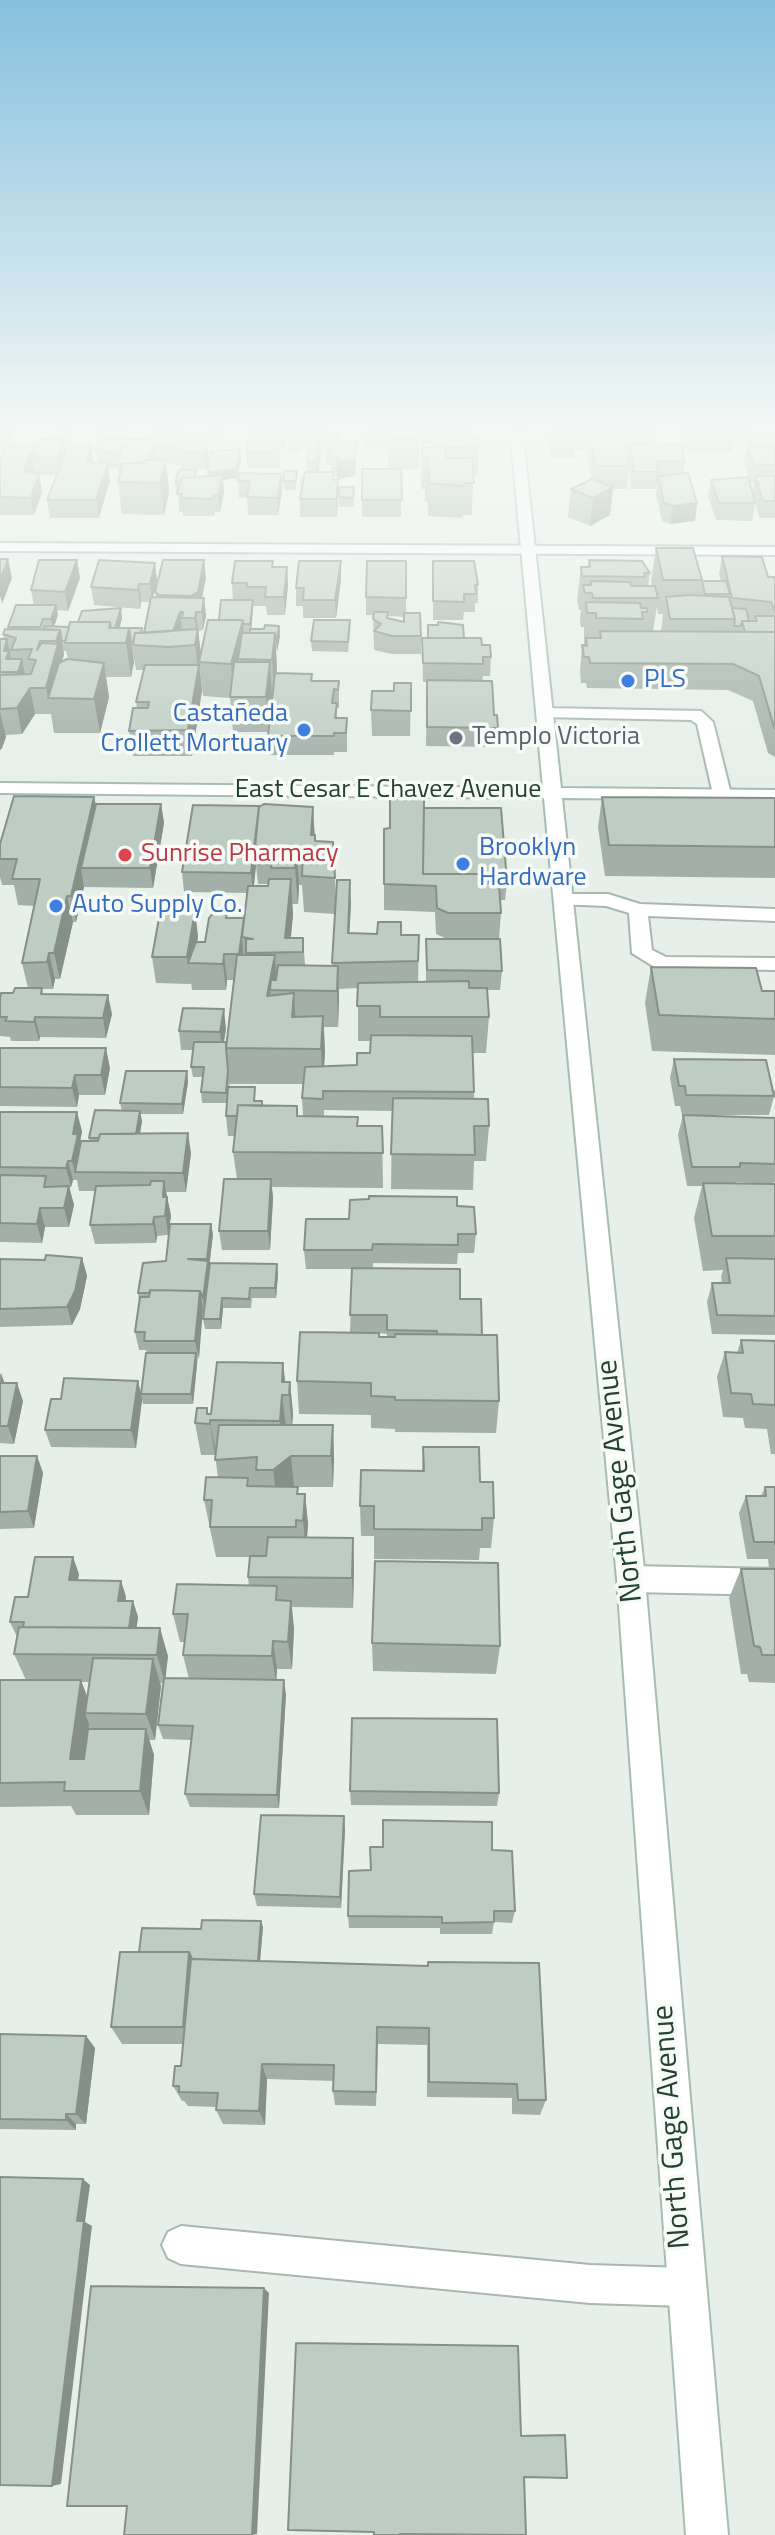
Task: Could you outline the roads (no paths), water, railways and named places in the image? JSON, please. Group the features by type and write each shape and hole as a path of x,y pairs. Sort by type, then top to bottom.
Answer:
{"street":[{"path":"0,547 775,551"},
{"name":"North Gage Avenue","path":"530,549 551,792 631,1579 707,2535"},
{"path":"545,713 695,715 705,722 722,794"},
{"name":"East Cesar E Chavez Avenue","path":"0,788 775,795"},
{"path":"562,900 608,900 638,910 775,915"},
{"path":"638,910 642,953 663,963 775,964"},
{"path":"631,1579 775,1582"},
{"path":"181,2245 590,2284 685,2287"}],"place":[{"name":"PLS","path":"628,681"},
{"name":"Castañeda Crollett Mortuary","path":"304,730"},
{"name":"Templo Victoria","path":"456,738"},
{"name":"Sunrise Pharmacy","path":"125,855"},
{"name":"Brooklyn Hardware","path":"463,864"},
{"name":"Auto Supply Co.","path":"56,906"}]}
